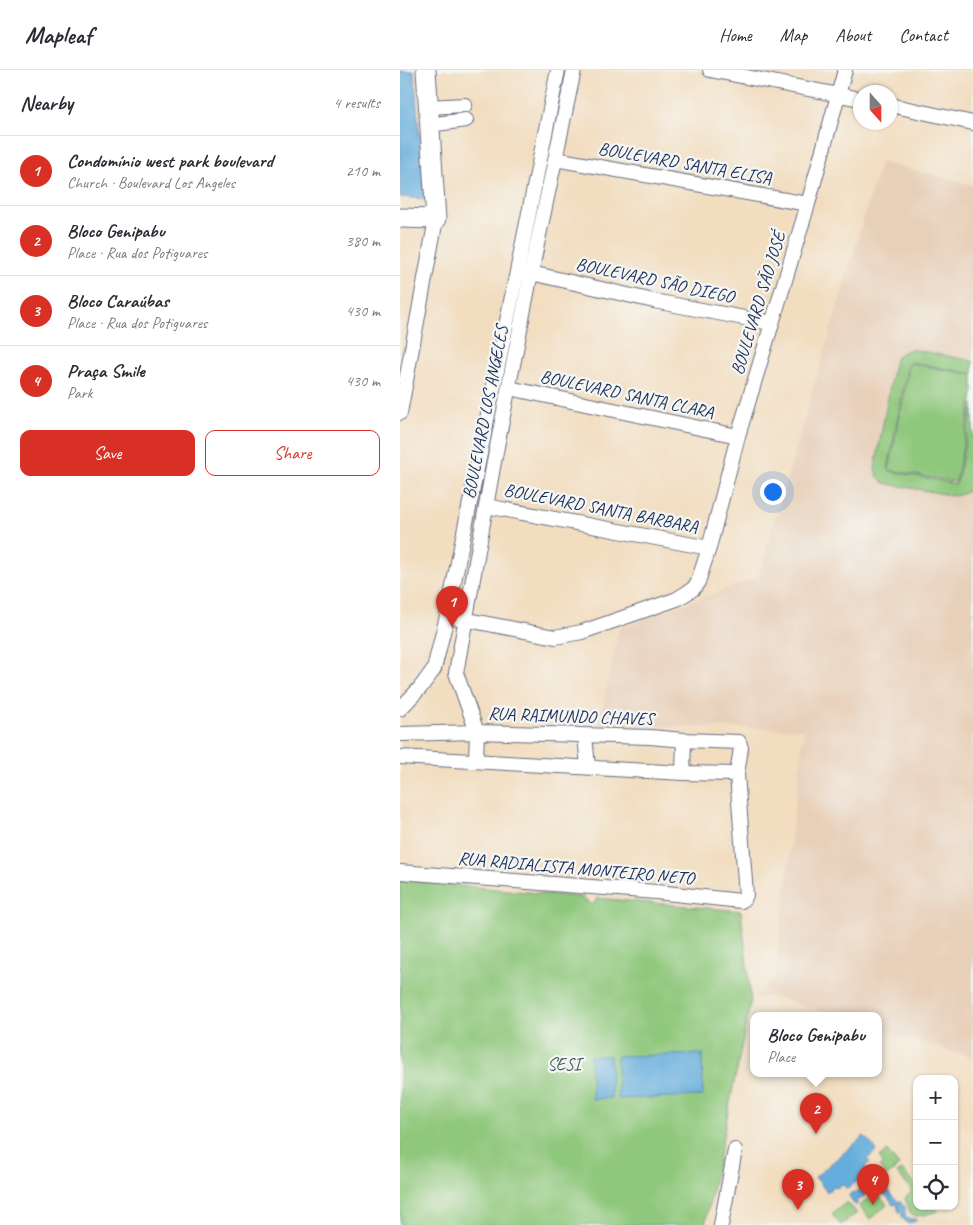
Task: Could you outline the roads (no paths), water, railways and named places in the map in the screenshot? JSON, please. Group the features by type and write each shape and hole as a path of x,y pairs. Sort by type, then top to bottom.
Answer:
{"main road":[{"path":"400,218 436,219 426,70"}],"street":[{"path":"710,70 853,97"},
{"name":"BOULEVARD SÃO JOSÉ","path":"447,616 555,637 582,632 677,599 688,594 698,582 709,548 738,436 808,204 845,70"},
{"path":"558,73 562,83 573,74"},
{"name":"BOULEVARD LOS ANGELES","path":"400,709 420,688 434,669 447,616 558,73"},
{"name":"BOULEVARD LOS ANGELES","path":"456,673 531,273 573,74"},
{"path":"428,116 465,105"},
{"path":"898,107 973,123"},
{"path":"428,116 466,120"},
{"path":"547,121 554,116 562,124"},
{"name":"BOULEVARD SANTA ELISA","path":"555,159 808,204"},
{"path":"400,413 436,219"},
{"name":"BOULEVARD SÃO DIEGO","path":"531,273 654,301 771,323"},
{"path":"509,309 517,315 522,314 525,308"},
{"path":"501,350 504,343 509,342 514,344 516,352"},
{"name":"BOULEVARD SANTA CLARA","path":"509,388 738,436"},
{"name":"BOULEVARD SANTA BARBARA","path":"486,506 709,548"},
{"path":"434,669 456,673 478,732 476,760"},
{"name":"RUA RAIMUNDO CHAVES","path":"400,734 478,732 734,741 740,743 741,748 738,774"},
{"path":"585,736 588,766"},
{"path":"683,773 684,740"},
{"path":"400,757 588,766 683,773 738,774"},
{"name":"RUA RADIALISTA MONTEIRO NETO","path":"400,872 656,892 741,901 746,895 738,774"},
{"path":"720,1225 735,1150"}],"water":[{"path":"400,71 414,71 425,199 400,197"},
{"path":"702,1054 703,1096 618,1099 617,1056"},
{"path":"590,1056 610,1056 611,1098 592,1099"},
{"path":"864,1136 877,1150 867,1159 870,1162 865,1167 869,1172 847,1189 842,1184 837,1188 834,1186 827,1192 815,1177"},
{"path":"869,1179 885,1182 890,1194 902,1203 901,1206 905,1206 905,1216 917,1220 908,1224 902,1218 897,1204 893,1205 884,1194 871,1187 862,1199 857,1199 857,1205 855,1205 849,1196 851,1193 858,1191 864,1182"}],"place":[{"name":"Condomínio west park boulevard","path":"452,627"},
{"name":"Bloco Genipabu","path":"816,1134"},
{"name":"Praça Smile","path":"873,1205"},
{"name":"Bloco Caraúbas","path":"798,1210"}],"park label":[{"name":"SESI","path":"564,1064"}]}
